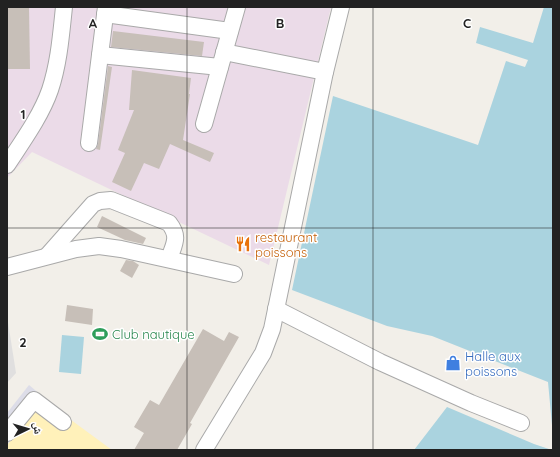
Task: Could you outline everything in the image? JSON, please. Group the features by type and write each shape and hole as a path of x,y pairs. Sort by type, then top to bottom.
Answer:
{"street":[{"path":"7,165 30,130 50,90 58,60 64,7"},
{"path":"204,124 237,7"},
{"path":"204,450 263,353 272,329 325,72 341,7"},
{"path":"89,143 105,11 230,31"},
{"path":"100,55 222,59 325,72"},
{"path":"48,256 93,204 111,200 169,223 175,231 176,237 169,259"},
{"path":"7,267 76,249 99,246 121,249 234,274"},
{"path":"276,309 380,362 471,403 521,423"},
{"path":"7,433 34,400 63,422"}],"shaded area":[{"path":"7,7 331,7 269,265 32,152 7,178"},
{"path":"7,316 16,373 7,383"},
{"path":"29,385 67,417 59,428 34,411 7,445 7,413"}],"sand":[{"path":"34,411 67,417 112,450 7,450 7,445"}],"water":[{"path":"544,7 553,7 553,436 548,382 432,336 387,326 292,290 333,96 478,145 506,61 525,67 528,60 476,43 480,27 533,43"},
{"path":"62,335 84,337 81,374 59,372"},
{"path":"447,407 534,444 552,450 414,450"}],"building":[{"path":"7,7 29,7 30,69 7,69"},
{"path":"113,31 204,42 202,56 111,47"},
{"path":"108,66 112,67 100,150 96,149 98,144"},
{"path":"132,70 191,78 183,140 214,153 210,162 170,144 159,169 144,163 131,191 112,182 125,153 118,150 134,110 129,110"},
{"path":"102,216 146,238 143,244 125,240 97,227"},
{"path":"126,260 133,261 139,265 132,278 120,271"},
{"path":"67,305 93,309 92,325 65,321"},
{"path":"203,329 224,341 229,332 239,337 190,423 192,424 177,450 134,450 144,433 134,427 150,400 159,405"}],"place":[{"name":"restaurant poissons","path":"243,244"},
{"name":"Club nautique","path":"100,334"},
{"name":"Halle aux poissons","path":"453,363"}]}
